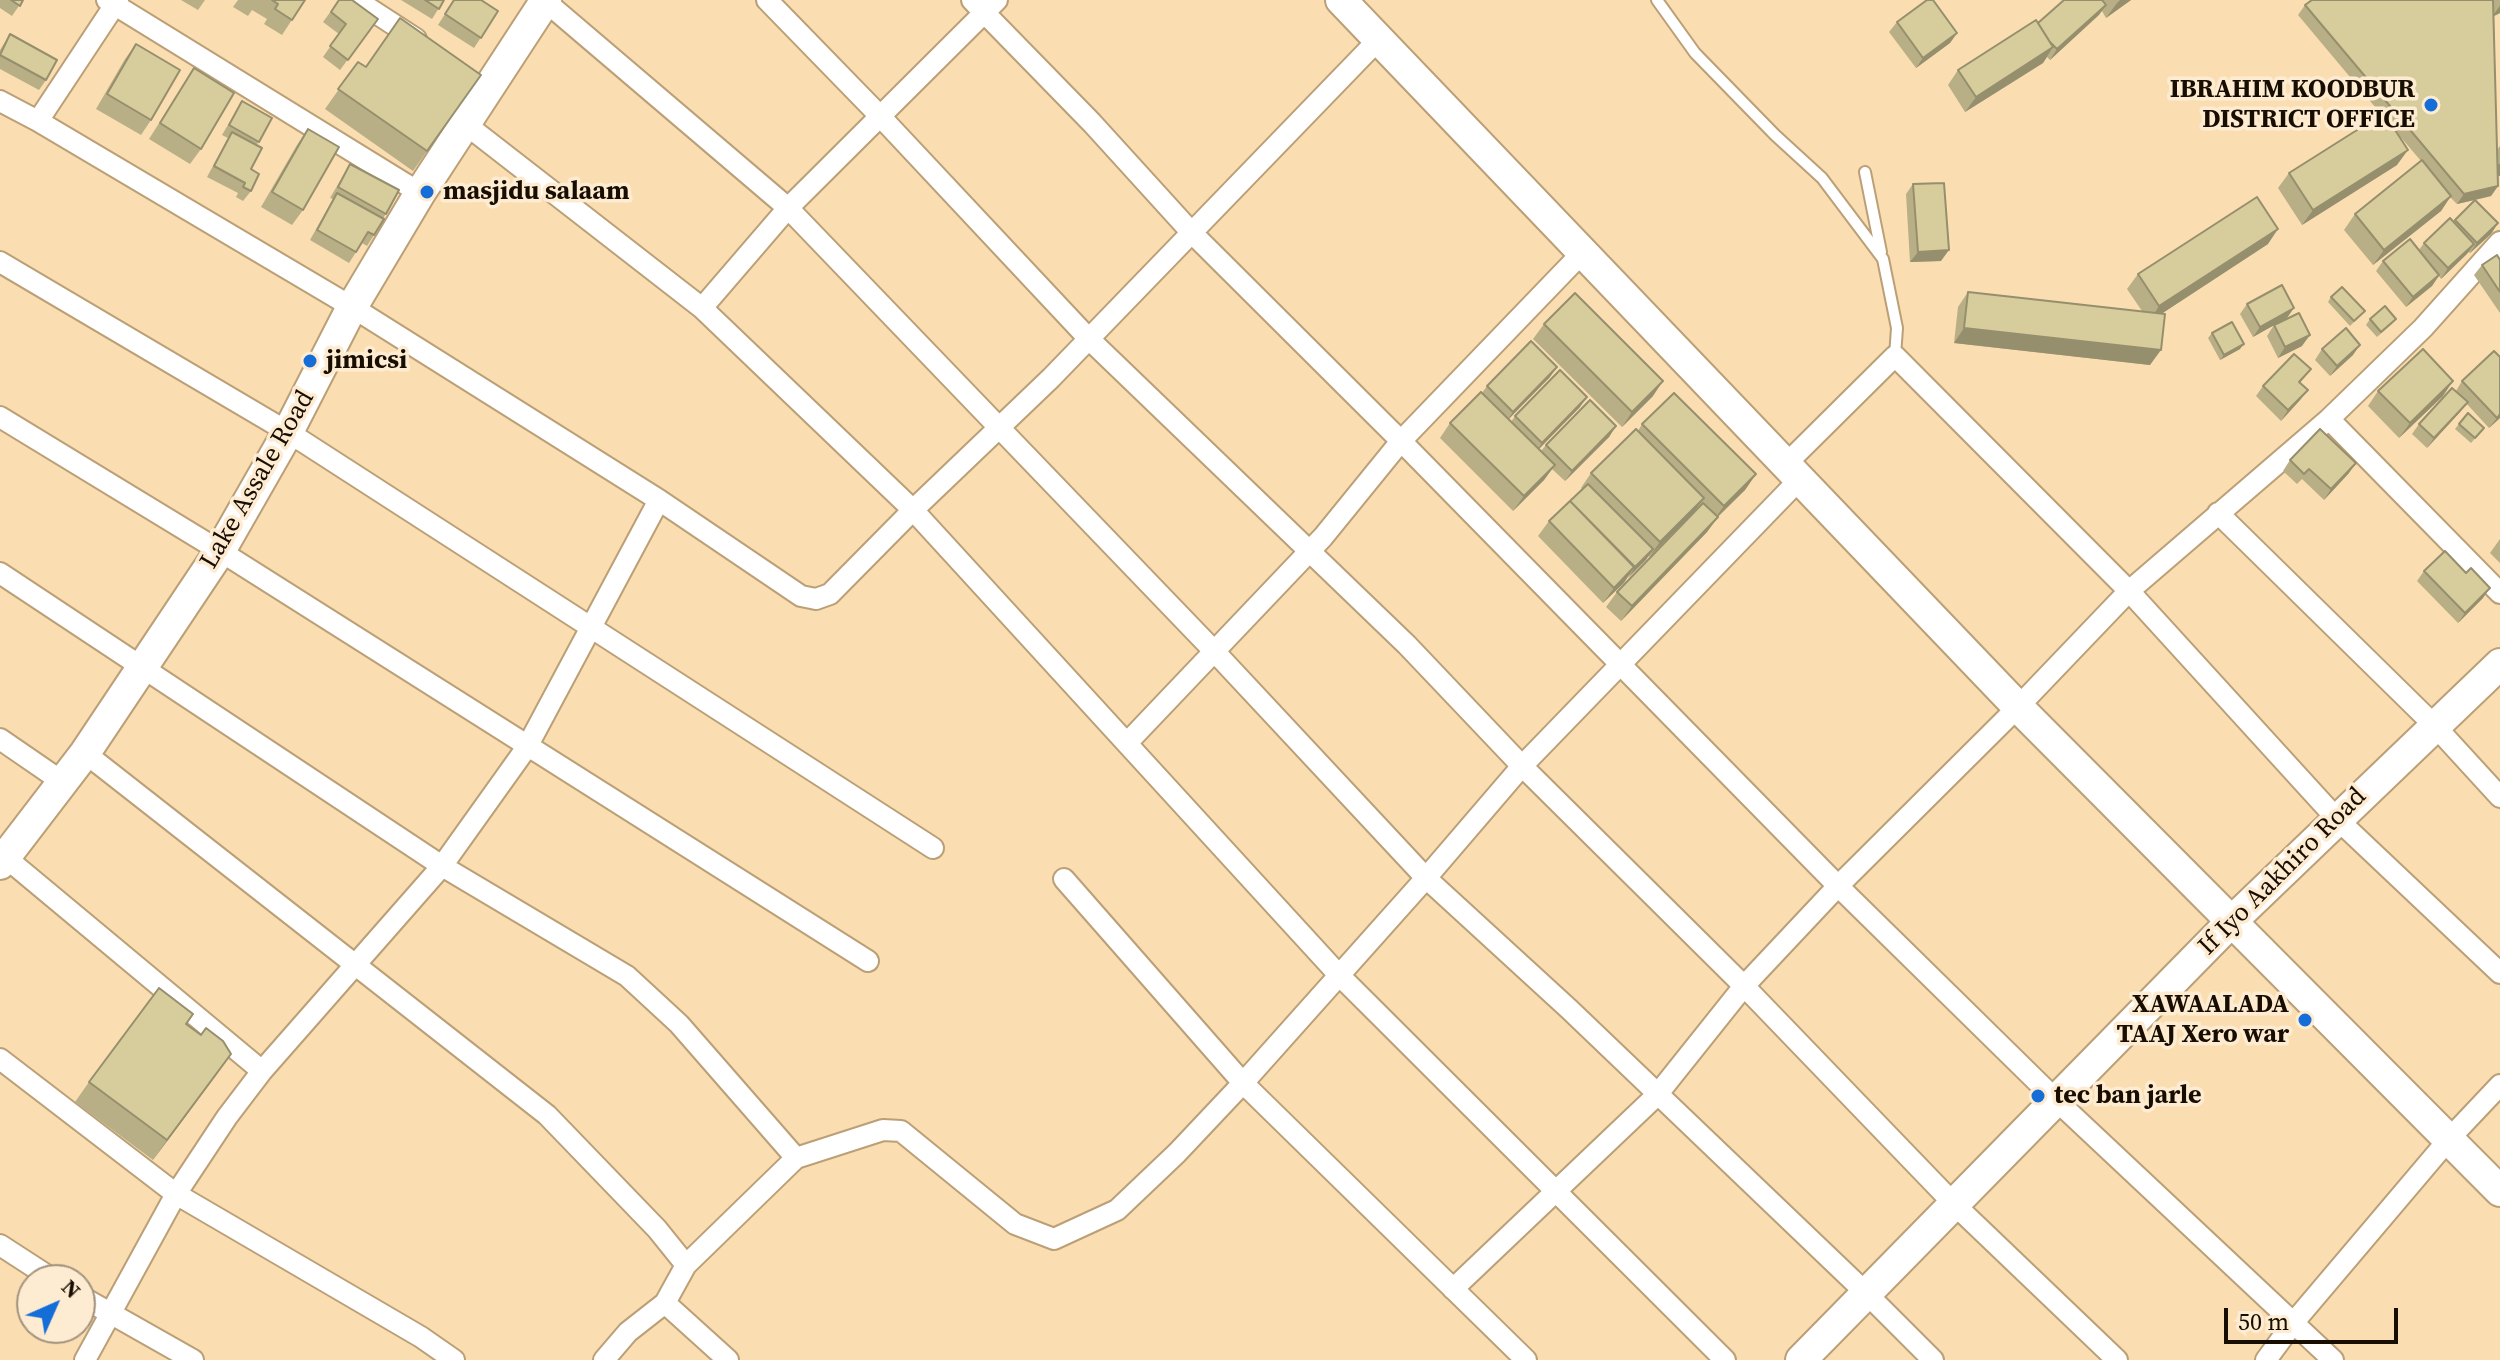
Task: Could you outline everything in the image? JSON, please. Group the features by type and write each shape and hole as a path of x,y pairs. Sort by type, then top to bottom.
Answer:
{"street":[{"path":"356,0 435,52"},
{"path":"545,0 788,208 998,430 1214,651 1426,878 1933,1360"},
{"name":"Lake Assale Road","path":"2,860 64,783 220,551 288,432 352,307 464,123 482,82 545,0"},
{"path":"767,0 1089,339 1407,645 1522,766 1744,986 1955,1205 2117,1360"},
{"path":"1341,0 2018,707 2500,1191"},
{"path":"38,121 113,2 420,193"},
{"path":"702,308 788,208 985,4 1192,233 1838,886 2057,1101 2333,1360"},
{"path":"0,101 352,307 659,500 801,596 816,599 830,594 998,430 1379,39"},
{"path":"464,123 702,308 913,510 1338,974 1725,1360"},
{"path":"1453,1289 1657,1095 1744,986 1838,886 2018,707 2129,591 2329,419 2423,328 2500,242"},
{"path":"1128,742 1309,551 1401,441 1583,252"},
{"path":"0,262 288,432 933,848"},
{"path":"604,1360 628,1332 665,1303 686,1265 796,1158 883,1130 901,1131 1015,1224 1054,1239 1117,1210 1177,1153 1243,1083 1522,766 1619,664 1895,356 2129,591 2336,818 2500,973"},
{"path":"0,417 220,551 868,961"},
{"path":"2329,419 2500,593"},
{"path":"85,1360 176,1194 227,1117 262,1071 442,866 527,747 659,500"},
{"path":"2218,513 2435,726 2500,797"},
{"path":"0,573 442,866 627,976 679,1024 796,1158"},
{"name":"If Iyo Aakhiro Road","path":"1801,1360 2232,921 2500,664"},
{"path":"0,739 64,783"},
{"path":"85,753 547,1115 657,1229 686,1265"},
{"path":"2,860 262,1071"},
{"path":"1064,879 1243,1083 1526,1360"},
{"path":"0,1059 176,1194 421,1337 454,1360"},
{"path":"2266,1360 2294,1322 2449,1139 2500,1085"},
{"path":"0,1245 29,1264"},
{"path":"665,1303 728,1360"},
{"path":"96,1306 193,1360"}],"lane":[{"path":"1657,0 1695,53 1822,178 1883,259"},
{"path":"1865,172 1897,328 1895,356"}],"building":[{"path":"272,0 305,0 292,20 275,9 278,4"},
{"path":"339,0 352,0 378,19 348,60 330,46 346,24 331,12"},
{"path":"425,0 444,0 439,9"},
{"path":"454,0 481,0 498,11 481,38 445,14"},
{"path":"1927,0 1933,0 1957,33 1923,58 1897,22"},
{"path":"2064,0 2102,0 2106,5 2057,49 2038,23"},
{"name":"IBRAHIM KOODBUR DISTRICT OFFICE","path":"2312,0 2493,0 2498,186 2464,194 2305,5"},
{"path":"400,18 481,75 427,151 338,89 358,62 366,67"},
{"path":"2036,20 2053,47 1976,97 1958,70"},
{"path":"10,34 57,60 46,80 0,55"},
{"path":"136,44 180,70 151,120 107,94"},
{"path":"194,68 234,93 201,149 160,123"},
{"path":"242,101 272,118 259,142 229,125"},
{"path":"2384,113 2408,150 2313,210 2289,173"},
{"path":"308,129 339,147 303,210 272,192"},
{"path":"232,132 262,148 251,169 259,174 251,191 243,187 245,183 214,166"},
{"path":"2422,160 2451,196 2384,250 2355,214"},
{"path":"350,164 399,190 386,214 338,187"},
{"path":"1944,183 1949,250 1918,252 1913,184"},
{"path":"337,193 384,219 374,235 368,232 356,252 317,230"},
{"path":"2257,197 2278,229 2159,306 2138,274"},
{"path":"2475,200 2498,223 2477,243 2455,220"},
{"path":"2450,218 2474,244 2448,268 2424,243"},
{"path":"2410,239 2439,275 2413,297 2383,261"},
{"path":"2497,255 2500,260 2500,292 2482,265"},
{"path":"2282,285 2294,308 2260,327 2247,304"},
{"path":"2342,287 2365,311 2354,321 2331,297"},
{"path":"1968,292 2165,314 2161,350 1964,328"},
{"path":"1575,293 1663,381 1632,412 1544,324"},
{"path":"2385,306 2396,319 2381,332 2370,319"},
{"path":"2299,313 2310,335 2285,347 2274,325"},
{"path":"2232,322 2244,344 2224,355 2212,333"},
{"path":"2346,328 2360,345 2337,366 2322,349"},
{"path":"1531,341 1557,367 1513,412 1487,386"},
{"path":"2423,349 2453,381 2410,423 2378,391"},
{"path":"2494,351 2500,357 2500,414 2497,418 2462,381"},
{"path":"2294,354 2311,369 2299,382 2308,390 2288,410 2263,386"},
{"path":"1560,370 1587,397 1542,443 1515,416"},
{"path":"2452,388 2468,402 2434,438 2419,424"},
{"path":"1481,392 1555,465 1524,496 1450,423"},
{"path":"1674,393 1756,474 1724,506 1642,424"},
{"path":"1590,400 1616,426 1572,471 1546,445"},
{"path":"2468,413 2484,428 2475,438 2459,424"},
{"path":"1636,429 1704,498 1660,542 1591,473"},
{"path":"2320,429 2356,463 2331,489 2309,469 2304,474 2290,460"},
{"path":"1588,484 1653,549 1635,567 1570,501"},
{"path":"1570,501 1634,567 1614,588 1549,521"},
{"path":"1703,503 1718,517 1632,606 1617,592"},
{"path":"2445,551 2466,573 2471,568 2490,588 2465,613 2424,571"},
{"path":"159,988 193,1014 186,1024 201,1035 206,1028 223,1041 231,1054 167,1140 89,1082"}],"place":[{"name":"IBRAHIM KOODBUR DISTRICT OFFICE","path":"2431,105"},
{"name":"masjidu salaam","path":"427,192"},
{"name":"jimicsi","path":"310,361"},
{"name":"XAWAALADA TAAJ Xero war","path":"2305,1020"},
{"name":"tec ban jarle","path":"2038,1096"}]}
